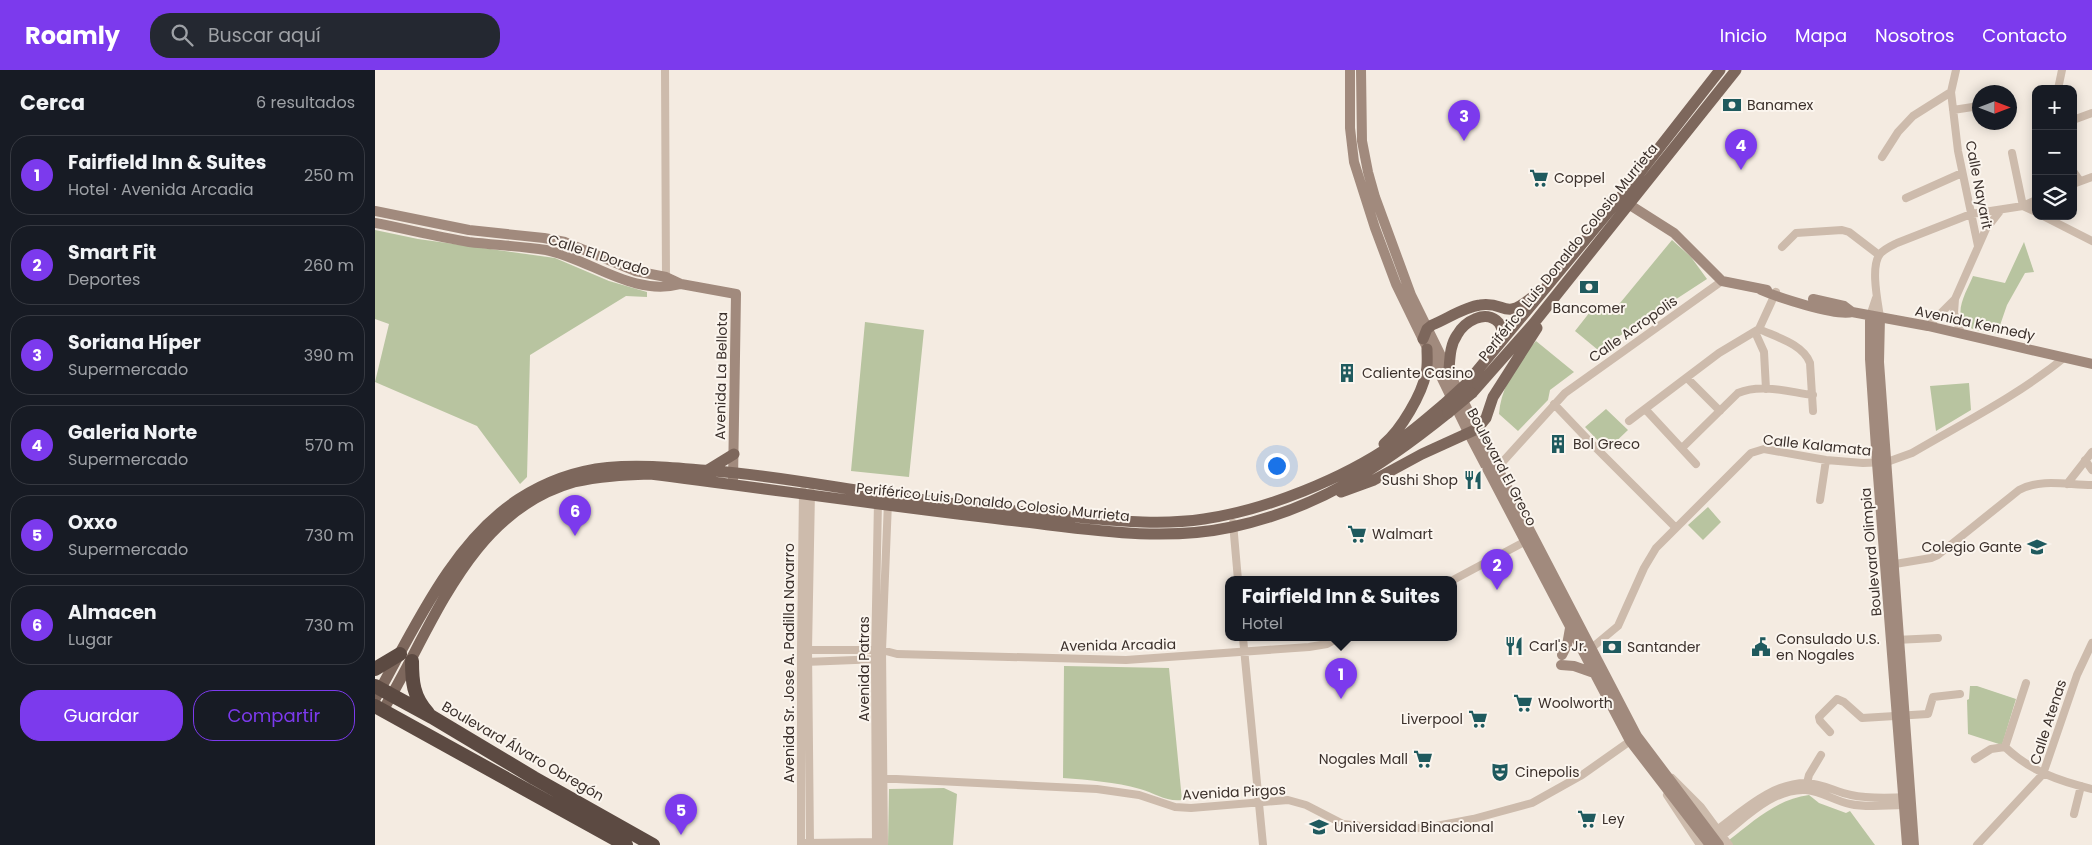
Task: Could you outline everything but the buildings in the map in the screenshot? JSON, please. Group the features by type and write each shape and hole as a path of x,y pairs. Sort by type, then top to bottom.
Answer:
{"highway":[{"path":"375,669 406,657 418,702 432,717"},
{"path":"380,698 626,845"},
{"name":"Boulevard Álvaro Obregón","path":"380,698 432,717 533,778 653,845"}],"main road":[{"name":"Periférico Luis Donaldo Colosio Murrieta","path":"406,657 441,583 470,543 492,519 519,499 557,478 588,470 649,465 734,472 808,482 883,500 1105,532 1187,533 1233,527 1291,510 1329,494 1376,467 1409,445 1469,388 1543,311 1720,70"},
{"name":"Periférico Luis Donaldo Colosio Murrieta","path":"1469,388 1504,338 1735,70"},
{"path":"1356,466 1397,430 1423,385 1427,371 1426,339 1479,305 1515,309 1547,287"},
{"path":"1329,494 1355,488 1374,480 1423,454 1473,432 1486,418 1493,397 1536,329 1543,311"},
{"path":"1449,369 1451,347 1457,334 1473,319 1481,317 1493,318 1501,325 1504,338"},
{"name":"Periférico Luis Donaldo Colosio Murrieta","path":"380,698 406,657 424,634 462,569 479,545 516,511 537,498 574,482 621,475 650,474 807,495 1105,520 1162,522 1201,520 1269,503 1332,479 1394,444 1445,409"},
{"path":"707,470 734,454"}],"street":[{"path":"665,70 666,288"},
{"name":"Boulevard El Greco","path":"1350,70 1350,128 1354,162 1387,261 1473,432 1634,739"},
{"name":"Boulevard El Greco","path":"1361,70 1363,140 1368,172 1375,197 1426,339 1449,369 1473,432 1498,467 1570,628 1586,647 1594,672 1634,739 1689,811 1710,845"},
{"name":"Calle Nayarit","path":"1956,70 1951,92 1953,110 1962,173 1978,246"},
{"path":"2059,85 2061,70"},
{"path":"1882,157 1898,132 1913,116 1951,92"},
{"path":"1953,110 1972,107"},
{"path":"2077,119 2092,113"},
{"path":"2012,153 2023,206"},
{"path":"1906,198 1962,173"},
{"path":"2077,183 2092,176"},
{"path":"1624,201 1674,233 1722,281"},
{"path":"1875,316 1877,262 1879,255 1897,243 1971,214 2000,211 2023,206 2032,202"},
{"path":"2023,206 2032,210"},
{"name":"Calle El Dorado","path":"375,211 469,230 565,242 623,268 666,277 681,284"},
{"path":"1961,333 1954,313 1955,299 1986,229 2000,211"},
{"path":"2051,220 2092,241"},
{"name":"Calle El Dorado","path":"375,223 468,241 545,250 581,261 634,284 666,288 681,284"},
{"path":"468,241 469,230"},
{"path":"1783,248 1796,233 1842,230 1849,232 1879,255"},
{"name":"Avenida Kennedy","path":"1722,281 1800,300 1843,313 1852,312 1929,326 2092,364"},
{"name":"Calle Acropolis","path":"1498,467 1557,401 1722,281"},
{"name":"Avenida La Bellota","path":"681,284 736,294 733,484"},
{"path":"1629,422 1719,354 1757,330 1776,294"},
{"path":"1929,326 1955,299"},
{"name":"Boulevard Olimpia","path":"1875,316 1870,359 1891,565 1906,800 1907,845"},
{"path":"1757,330 1764,352 1765,389"},
{"path":"1757,330 1800,349 1808,357 1813,411"},
{"name":"Calle Kalamata","path":"1586,647 1600,640 1618,626 1648,560 1656,548 1755,450 1764,449 1826,460 1882,463 1912,454 2044,374 2065,357"},
{"path":"1688,379 1720,411"},
{"path":"1682,448 1738,394 1745,390 1754,388 1813,395"},
{"path":"1557,401 1594,446 1676,528"},
{"path":"1646,410 1696,464"},
{"path":"2067,484 2092,452"},
{"path":"1820,500 1826,460"},
{"path":"2085,460 2092,470"},
{"name":"Avenida Sr. Jose A. Padilla Navarro","path":"806,844 804,650 808,482"},
{"path":"1891,565 1938,555 2026,486 2044,483 2092,485"},
{"name":"Avenida Patras","path":"880,844 879,650 883,500"},
{"path":"1231,514 1238,576"},
{"path":"1457,578 1530,539"},
{"path":"1570,628 1568,642 1561,660 1594,672"},
{"path":"1896,640 1939,638"},
{"path":"1243,641 1263,845"},
{"name":"Avenida Arcadia","path":"804,650 879,650 897,654 1126,660 1309,647 1327,644 1332,641"},
{"name":"Calle Atenas","path":"1977,845 2043,774 2083,660 2092,643"},
{"name":"Avenida Arcadia","path":"804,662 879,659 897,654"},
{"path":"2083,660 2092,664"},
{"path":"2005,747 2026,683"},
{"path":"1830,732 1820,721 1819,717 1837,700 1844,702 1862,718 1928,714 1933,697 1960,694"},
{"name":"Avenida Pirgos","path":"879,778 1097,789 1139,795 1175,807 1191,808 1259,802 1298,802 1343,824 1381,828 1443,825 1511,810 1541,799 1582,775 1634,739"},
{"path":"2005,747 2017,758 2043,774 2092,789"},
{"path":"1975,759 1991,749 2005,747"},
{"path":"1806,787 1809,774 1821,755"},
{"path":"1659,774 1688,792 1720,837 1729,845"},
{"path":"1659,774 1673,806 1700,845"},
{"path":"2074,814 2081,786"},
{"path":"1720,837 1766,795 1780,788 1806,787 1852,795 1866,801 1906,800"},
{"name":"Boulevard Olimpia","path":"1906,800 1914,845"},
{"name":"Boulevard El Greco","path":"1689,811 1720,837"},
{"path":"806,844 880,844"}],"green space":[{"path":"375,230 418,239 555,258 609,281 647,292 647,297 626,296 530,355 527,477 520,484 477,426 375,382 389,324 375,319"},
{"path":"1672,240 1691,257 1707,279 1598,350 1575,331 1597,303 1611,314"},
{"path":"2024,242 2034,272 2025,273 2007,305 1997,334 1976,330 1966,325 1960,312 1961,305 1973,276 2005,283"},
{"path":"865,322 924,330 909,477 851,471"},
{"path":"1536,341 1574,372 1550,390 1548,400 1518,431 1499,414 1500,404 1511,374"},
{"path":"1969,383 1971,410 1936,431 1930,386"},
{"path":"1606,409 1628,430 1607,450 1585,427"},
{"path":"1708,507 1721,522 1703,540 1688,525"},
{"path":"1064,666 1169,668 1182,800 1166,798 1121,785 1063,778"},
{"path":"1970,686 1977,686 2016,699 2002,745 1968,734 1967,700 1969,699"},
{"path":"944,788 957,794 953,845 888,845 889,789"},
{"path":"1809,795 1819,803 1846,813 1850,811 1875,845 1733,845 1729,840 1776,806 1797,797"}],"place":[{"name":"Banamex","path":"1732,105"},
{"name":"Soriana Híper","path":"1464,141"},
{"name":"Galeria Norte","path":"1741,170"},
{"name":"Coppel","path":"1539,178"},
{"name":"Bancomer","path":"1589,287"},
{"name":"Caliente Casino","path":"1347,373"},
{"name":"Bol Greco","path":"1558,444"},
{"name":"Sushi Shop","path":"1473,480"},
{"name":"Walmart","path":"1357,534"},
{"name":"Almacen","path":"575,536"},
{"name":"Colegio Gante","path":"2037,547"},
{"name":"Smart Fit","path":"1497,590"},
{"name":"Carl's Jr.","path":"1514,646"},
{"name":"Santander","path":"1612,647"},
{"name":"Consulado U.S. en Nogales","path":"1761,647"},
{"name":"Fairfield Inn & Suites","path":"1341,699"},
{"name":"Woolworth","path":"1523,703"},
{"name":"Liverpool","path":"1478,719"},
{"name":"Nogales Mall","path":"1423,759"},
{"name":"Cinepolis","path":"1500,772"},
{"name":"Ley","path":"1587,819"},
{"name":"Universidad Binacional","path":"1319,827"},
{"name":"Oxxo","path":"681,835"}]}
